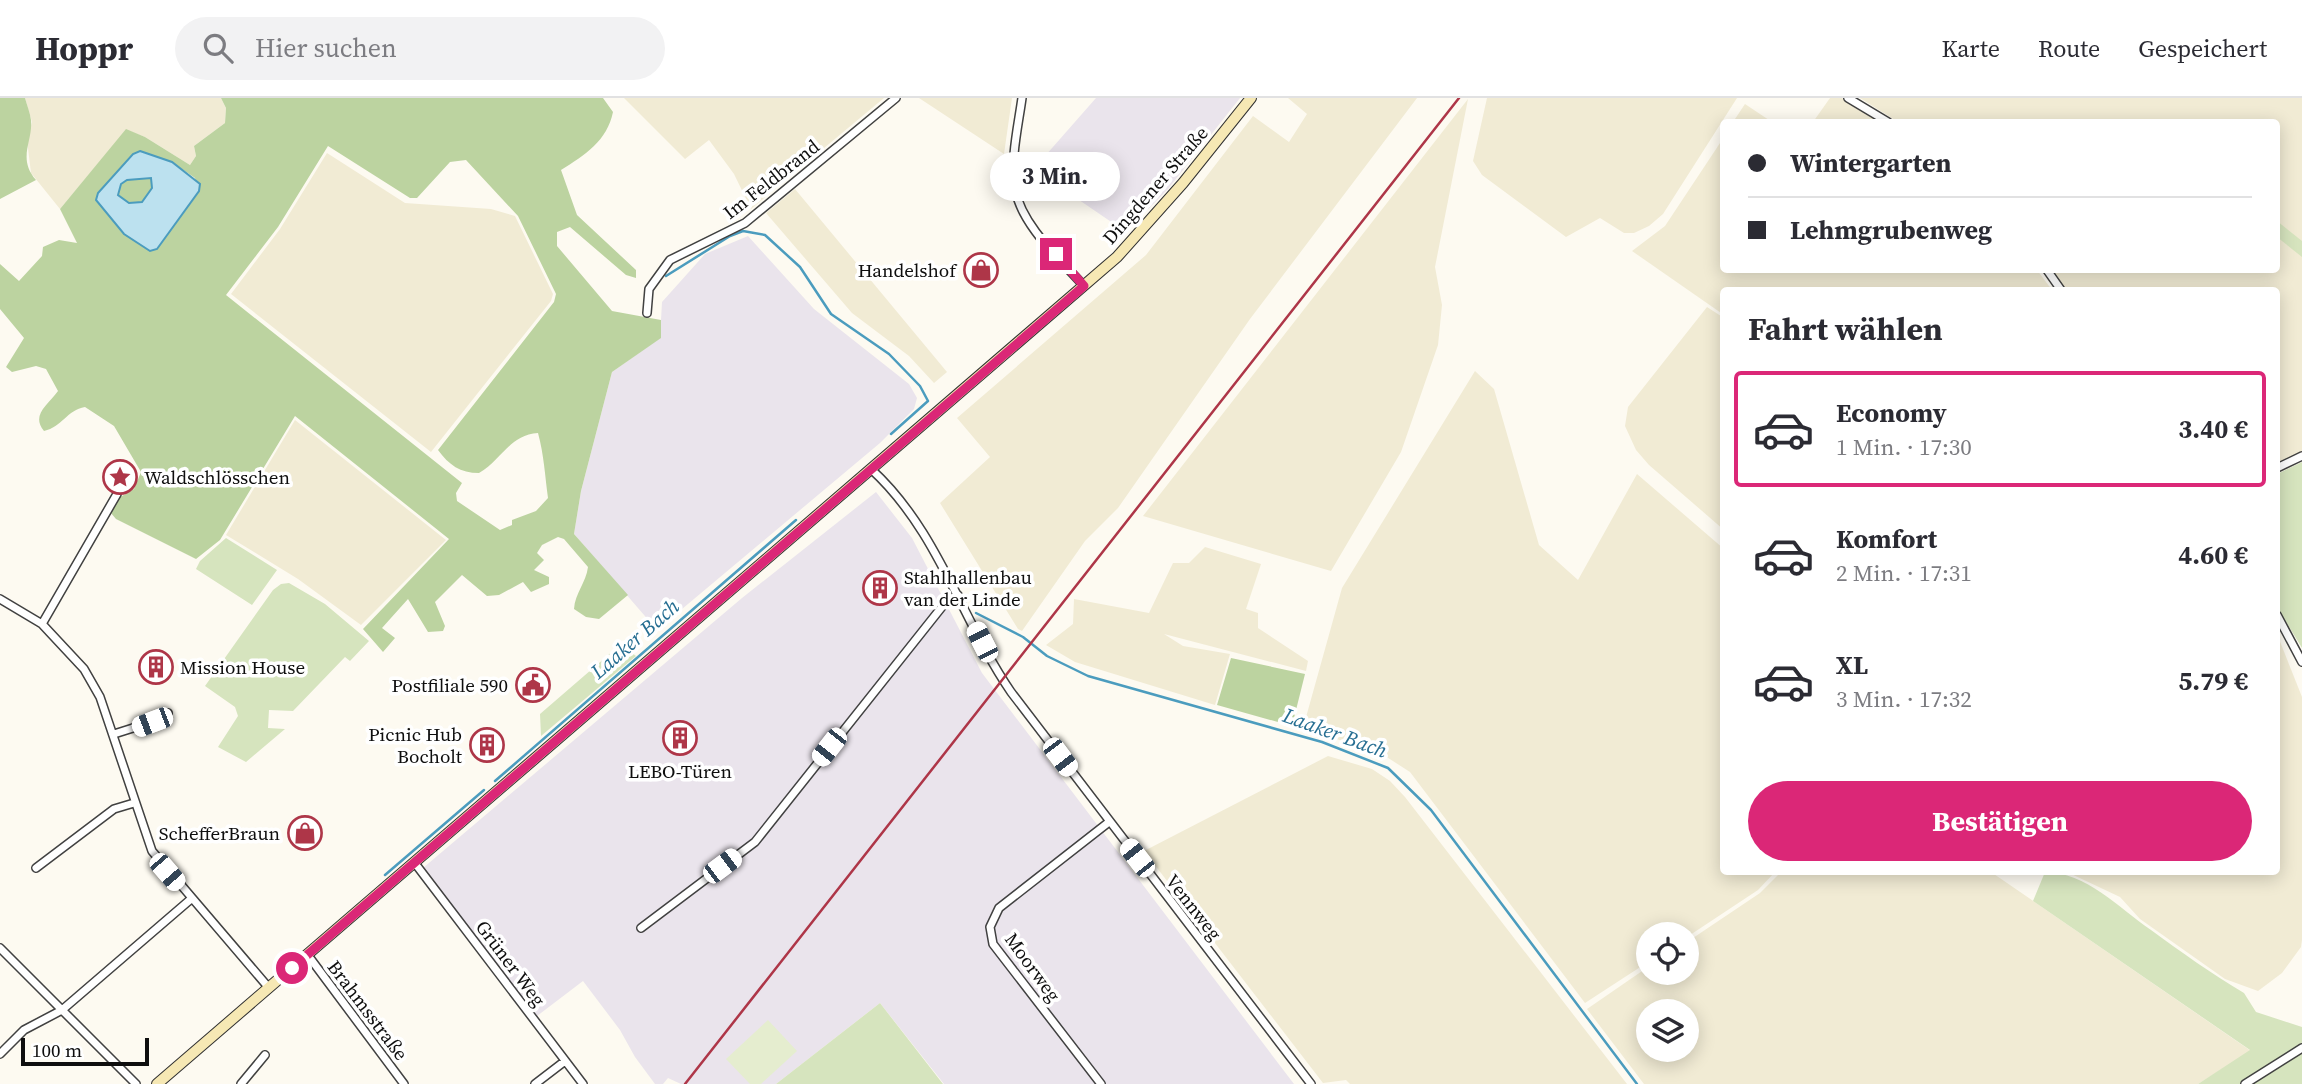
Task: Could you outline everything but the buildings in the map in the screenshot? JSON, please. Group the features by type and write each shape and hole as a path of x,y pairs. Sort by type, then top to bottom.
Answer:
{"main road":[{"name":"Dingdener Straße","path":"158,1084 1084,286 1144,229 1251,98"}],"street":[{"name":"Im Feldbrand","path":"647,313 649,289 670,260 744,223 896,98"},
{"path":"1022,98 1013,165 1015,192 1029,221 1084,286"},
{"path":"1849,98 1883,119"},
{"path":"2280,467 2302,456"},
{"name":"Vennweg","path":"871,468 922,530 1006,686 1311,1084"},
{"path":"42,624 117,494"},
{"path":"641,928 755,842 945,603 958,595"},
{"path":"0,599 42,624 84,669 100,697 114,734 134,803 152,851 268,988"},
{"path":"2280,621 2302,662"},
{"path":"114,734 152,722 168,713"},
{"path":"36,868 114,809 134,803"},
{"name":"Moorweg","path":"1101,1084 993,944 990,927 999,908 1109,822"},
{"name":"Grüner Weg","path":"414,862 583,1084"},
{"path":"0,1054 24,1030 62,1010 191,899"},
{"path":"0,948 136,1084"},
{"path":"0,960 7,954"},
{"name":"Brahmsstraße","path":"307,954 403,1084"},
{"path":"2245,1084 2302,1048"},
{"path":"241,1084 265,1055"},
{"path":"535,1084 565,1061"}],"shaded area":[{"path":"25,98 221,98 226,108 225,123 194,146 196,156 190,165 145,137 126,130 60,209 31,173 27,140 32,122"},
{"path":"624,98 884,98 751,209 734,174 709,140 685,159"},
{"path":"919,98 1012,98 1004,154"},
{"path":"1096,98 1240,98 1168,189 1126,232 1038,172 1038,164"},
{"path":"1288,98 1417,98 1250,319 1118,508 1085,541 1022,631 1018,629 940,503 990,457 957,418 1146,255 1253,116 1289,142 1307,114"},
{"path":"1487,98 1737,98 1724,119 1720,119 1720,125 1663,214 1649,226 1634,233 1624,233 1600,218 1566,237 1482,175 1473,161"},
{"path":"1830,98 1842,98 1875,119 1815,119"},
{"path":"1860,98 2302,98 2302,455 2280,466 2280,287 2063,287 2053,273 2280,273 2280,119 1893,119"},
{"path":"1468,99 1435,267 1442,305 1438,345 1401,452 1331,571 1143,516"},
{"path":"1745,104 1768,119 1735,119"},
{"path":"1720,143 1720,273 2039,273 2050,287 1720,287 1720,312 1632,251 1665,226"},
{"path":"327,153 405,203 491,209 515,216 553,294 551,301 431,452 231,294 280,229"},
{"path":"795,189 947,372 934,383 909,356 852,313 766,213"},
{"path":"748,236 814,309 909,384 917,398 914,409 880,443 657,630 574,534 581,491 612,372 660,338 662,302 705,254"},
{"path":"1707,307 1720,315 1720,527 1649,465 1636,450 1625,426 1628,407"},
{"path":"1475,371 1494,389 1539,545 1578,580 1637,474 1720,546 1720,875 1772,875 1758,890 1699,929 1699,922 1636,922 1636,970 1585,1003 1410,772 1382,754 1303,728 1342,588"},
{"path":"295,420 446,540 361,625 298,579 226,535"},
{"path":"876,492 912,538 982,673 1294,1084 944,1084 880,1003 776,1084 681,1084 668,1078 663,1084 655,1084 620,1030 583,981 537,1016 423,868 742,598"},
{"path":"1205,547 1261,564 1246,609 1258,613 1258,628 1308,661 1306,671 1164,634 1183,646 1230,654 1215,705 1075,662 1046,645 1073,624 1074,599 1149,613 1173,563 1189,563"},
{"path":"2280,642 2302,697 2301,947 2282,973 2258,991 2225,979 2140,919 2120,897 2073,875 2280,875"},
{"path":"1328,756 1372,769 1390,781 1405,797 1627,1084 1350,1084 1346,1080 1323,1083 1144,851"},
{"path":"1778,875 1995,875 2251,1051 2198,1084 1644,1084 1587,1009 1636,975 1636,985 1699,985 1699,934 1760,893"}],"green space":[{"path":"0,98 25,98 31,120 27,164 36,180 0,199"},
{"path":"221,98 603,98 613,112 606,131 586,153 561,170 577,215 636,270 636,278 626,275 570,227 557,232 557,246 612,311 661,320 661,338 612,372 581,491 574,534 628,595 599,619 586,617 574,609 588,567 564,539 558,537 542,545 537,553 544,560 534,570 549,577 549,584 531,592 523,582 499,595 487,596 462,575 435,602 445,626 443,631 428,632 408,599 382,628 395,638 383,652 363,629 449,539 295,416 220,540 196,559 116,519 105,506 134,489 141,472 114,426 85,407 74,411 44,431 40,425 40,415 58,391 46,369 36,366 12,372 6,367 24,338 0,309 0,264 19,281 42,256 43,247 59,240 77,243 60,209 126,129 145,137 190,165 196,156 194,146 225,123 226,108","holes":["328,146 410,198 417,198 450,162 466,160 518,216 556,294 554,302 438,450 456,467 466,472 479,473 520,438 538,433 548,498 536,511 512,520 512,525 500,530 457,501 456,493 462,483 226,295 278,227","172,162 195,178 199,192 157,249 150,251 98,192"]},
{"path":"151,178 152,188 142,202 129,203 118,195 121,184 127,180"},
{"path":"2280,223 2302,241 2302,257 2280,239"},
{"path":"2302,462 2302,648 2280,612 2280,473"},
{"path":"226,538 277,570 252,605 196,569 200,561"},
{"path":"289,583 325,604 369,641 350,661 345,657 293,711 269,710 268,728 285,729 246,762 218,747 238,716 235,707 205,686 273,590 281,584"},
{"path":"621,644 636,656 541,736 540,714"},
{"path":"1231,658 1305,674 1292,726 1217,705"},
{"path":"2044,875 2064,875 2088,885 2185,955 2244,993 2256,1012 2302,1027 2302,1044 2241,1084 2198,1084 2250,1050 2033,901"},
{"path":"880,1003 943,1084 776,1084"},
{"path":"768,1020 797,1051 761,1084 750,1084 726,1059"},
{"path":"2302,1051 2302,1084 2250,1084"}],"water":[{"path":"140,151 172,162 200,184 199,191 157,249 150,251 124,234 96,200 98,193 133,154","holes":["151,178 152,188 142,202 129,203 118,195 121,184 127,180"]}],"waterway":[{"path":"666,276 730,236 743,231 765,235 800,267 831,314 889,354 920,386 928,401 891,434"},
{"name":"Laaker Bach","path":"495,781 796,520"},
{"name":"Laaker Bach","path":"976,613 1023,637 1047,656 1088,676 1322,742 1388,768 1431,810 1637,1084"},
{"name":"Laaker Bach","path":"385,875 484,790"}],"railway":[{"path":"685,1084 1459,98"}],"place":[{"name":"Handelshof","path":"981,270"},
{"name":"Waldschlösschen","path":"120,477"},
{"name":"Stahlhallenbau van der Linde","path":"880,588"},
{"name":"Mission House","path":"156,667"},
{"name":"Postfiliale 590","path":"533,685"},
{"name":"LEBO-Türen","path":"680,738"},
{"name":"Picnic Hub Bocholt","path":"487,745"},
{"name":"SchefferBraun","path":"305,833"}],"route":[{"path":"292,968 1084,286 1056,254"}]}
